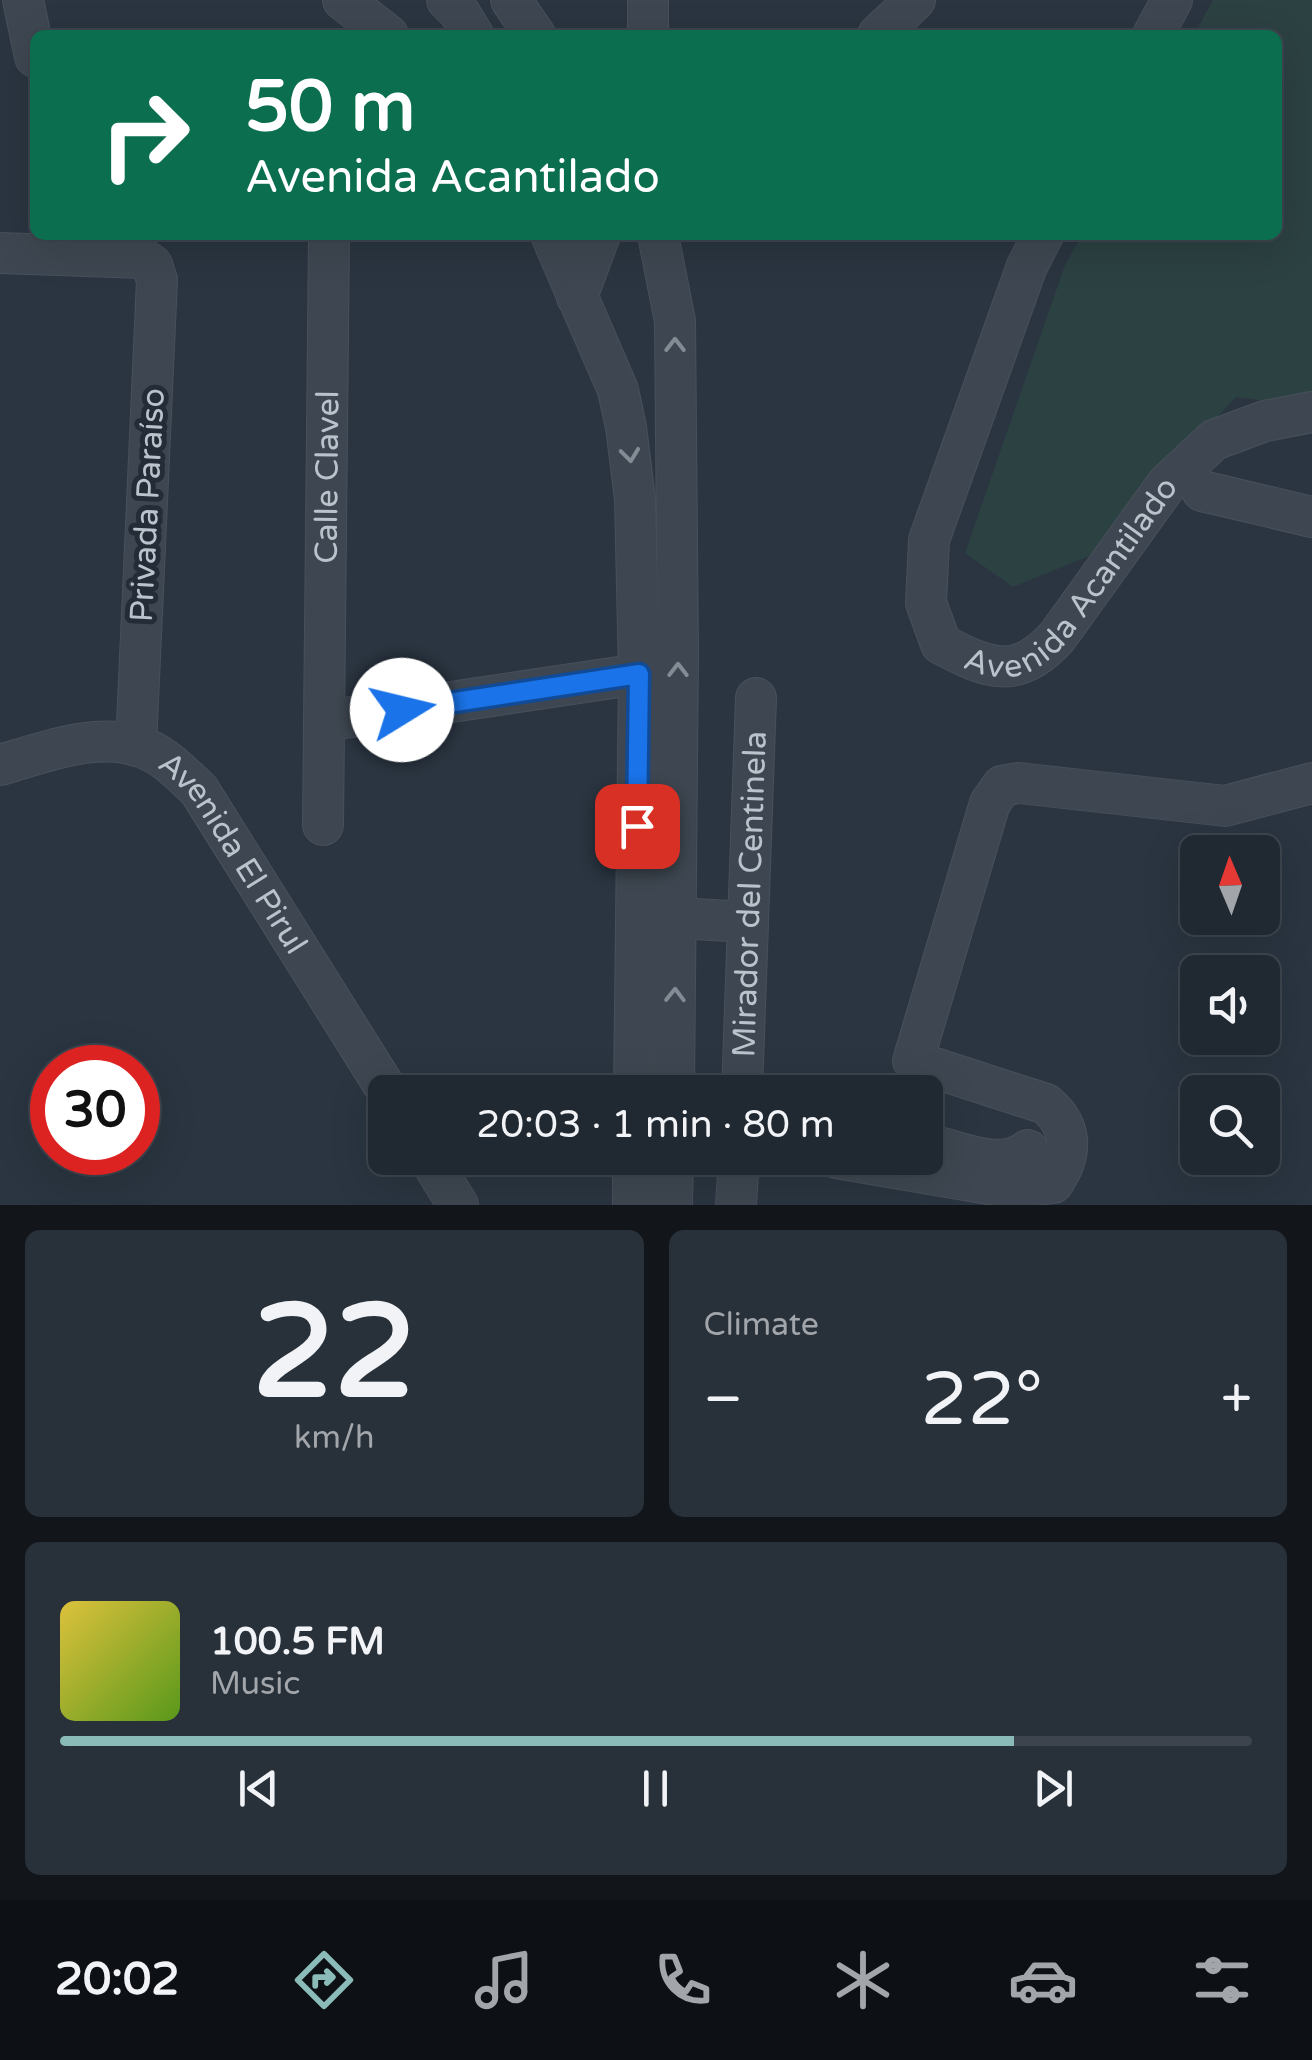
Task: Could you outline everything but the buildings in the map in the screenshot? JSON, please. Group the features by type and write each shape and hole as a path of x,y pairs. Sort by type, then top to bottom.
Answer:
{"street":[{"path":"23,0 30,33"},
{"path":"343,0 382,30"},
{"path":"447,0 469,30"},
{"path":"511,0 532,30"},
{"path":"648,0 648,30"},
{"path":"883,30 915,0"},
{"path":"1156,30 1172,0"},
{"name":"Calle Clavel","path":"323,825 329,240"},
{"path":"553,240 618,390 635,498 639,674 634,1075"},
{"path":"577,297 598,240"},
{"path":"663,240 675,321 678,654 674,1075"},
{"name":"Avenida Acantilado","path":"1040,240 1026,266 929,540 926,603 941,644 980,665 1015,666 1039,658 1167,484 1214,440 1266,421 1312,412"},
{"path":"0,252 71,245"},
{"name":"Privada Paraíso","path":"71,245 142,258 152,266 157,280 136,746"},
{"path":"1202,491 1312,517"},
{"path":"324,721 639,674"},
{"name":"Mirador del Centinela","path":"743,1075 756,698"},
{"name":"Avenida El Pirul","path":"0,766 74,744 107,741 136,746 163,758 199,790 377,1075"},
{"path":"908,1075 990,803 1002,786 1019,784 1225,806 1312,783"},
{"path":"676,920 748,924"},
{"path":"936,1175 1012,1188 1053,1182 1065,1166 1070,1143 1060,1116 1046,1104 943,1084"},
{"path":"943,1147 1002,1162 1017,1159 1028,1150"},
{"path":"439,1175 458,1205"},
{"path":"633,1205 634,1175"},
{"path":"672,1205 673,1175"},
{"path":"736,1205 738,1175"}],"green space":[{"path":"1213,0 1312,0 1312,407 1236,397 1089,556 1013,587 965,553 1065,265 1079,240 1282,240 1282,30 1197,30"}],"route":[{"path":"402,710 639,674 637,826"}]}
